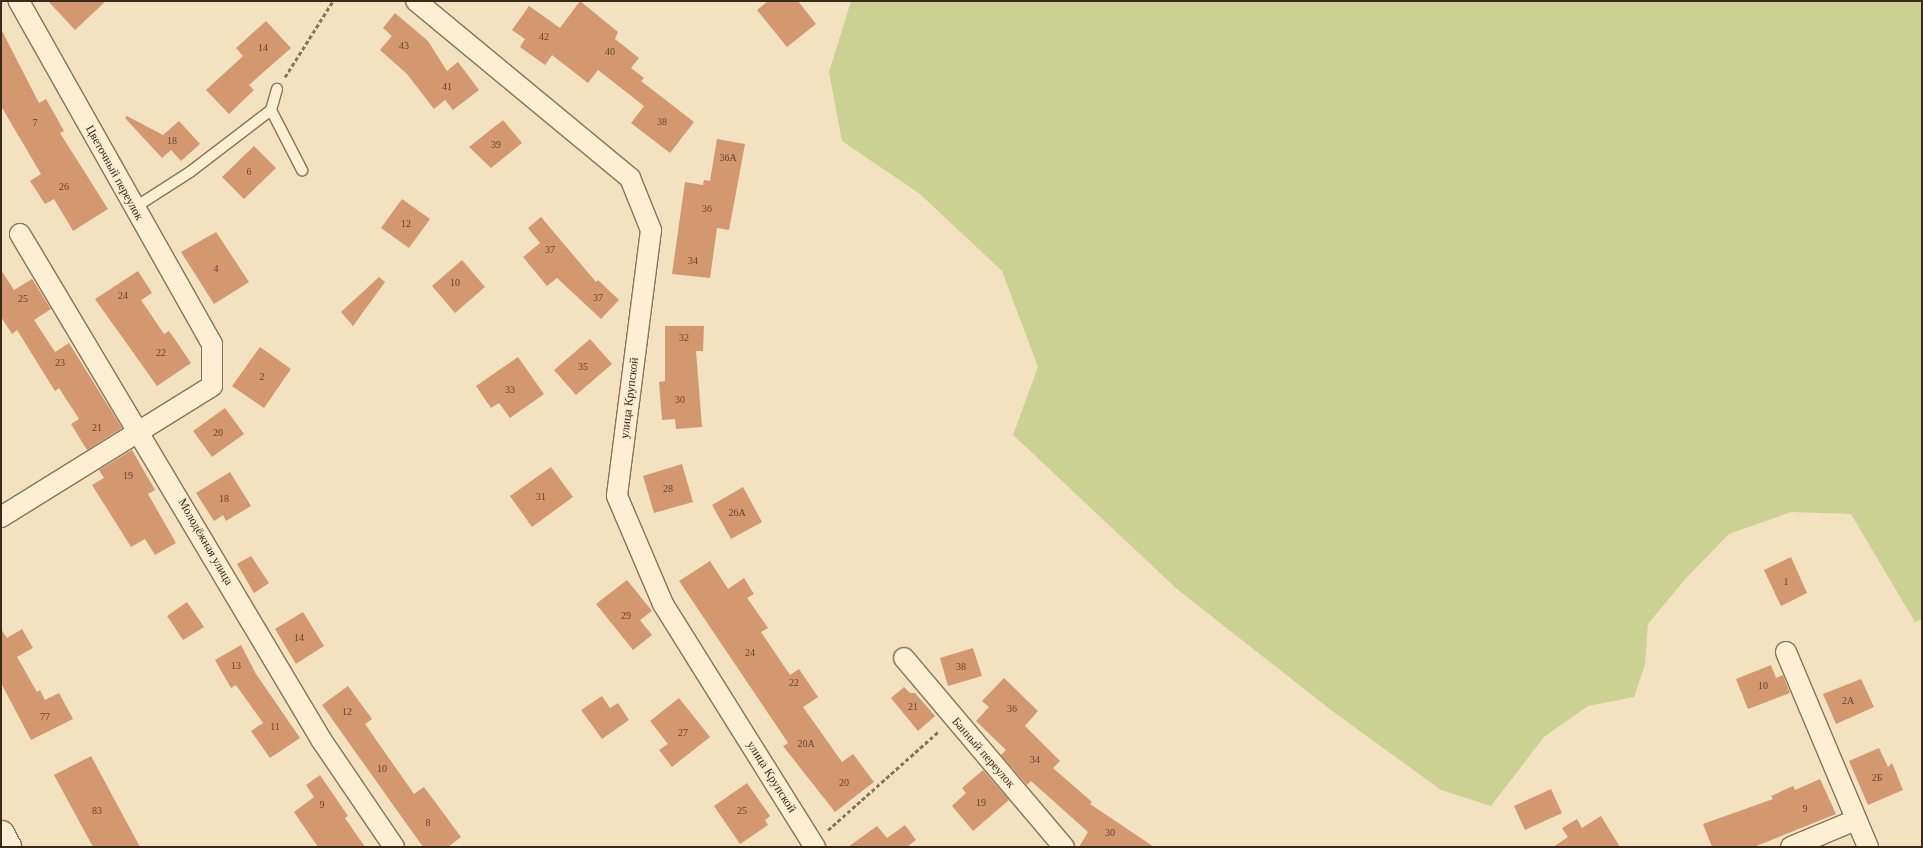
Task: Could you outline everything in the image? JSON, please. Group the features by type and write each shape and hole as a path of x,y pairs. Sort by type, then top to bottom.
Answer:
{"main road":[{"path":"1,835 7,847"}],"street":[{"name":"улица Крупской","path":"416,1 630,178 651,230 617,496 663,604 814,845"},
{"name":"Цветочный переулок","path":"21,2 134,208 212,344 212,386 140,432"},
{"name":"Молодёжная улица","path":"20,234 140,432 322,741 394,847"},
{"path":"1,517 140,432"},
{"path":"1786,652 1868,847"},
{"name":"Банный переулок","path":"904,658 1064,847"},
{"path":"1791,847 1856,820"}],"lane":[{"path":"134,208 190,172 272,110 277,89"},
{"path":"272,110 302,170"}],"path":[{"path":"277,89 333,1"},
{"path":"814,845 953,718"}],"green space":[{"path":"851,1 1922,1 1922,619 1915,622 1851,514 1791,512 1729,534 1687,577 1648,624 1645,664 1634,697 1588,706 1544,737 1491,806 1441,790 1331,710 1177,589 1013,435 1038,367 1002,271 920,194 842,141 829,72"}],"building":[{"path":"48,1 106,1 75,30"},
{"path":"580,1 618,32 615,39 639,58 631,68 644,78 641,81 694,122 670,153 631,123 644,106 598,70 588,83 552,55 545,65 520,47 525,39 512,30 529,6 560,28"},
{"path":"768,1 798,1 816,24 787,47 757,10"},
{"path":"395,13 428,41 447,71 458,62 479,90 453,110 445,100 434,109 407,74 380,50 392,36 383,28"},
{"path":"266,21 291,48 249,85 254,90 229,114 206,90 243,56 236,48"},
{"path":"1,29 39,103 46,99 64,131 60,133 108,209 73,231 54,199 45,204 30,181 41,174 1,106"},
{"path":"127,116 163,135 179,121 200,144 181,161 171,150 162,158 125,118"},
{"path":"503,120 522,143 491,168 469,147"},
{"path":"717,139 745,144 729,230 717,228 710,278 672,274 685,182 703,185 704,180 710,181"},
{"path":"254,146 276,168 244,199 222,177"},
{"path":"402,199 430,219 409,248 381,228"},
{"path":"541,217 596,282 598,280 619,300 601,319 557,278 547,286 523,257 540,243 528,228"},
{"path":"216,232 249,282 214,304 181,252"},
{"path":"462,260 485,287 455,313 432,286"},
{"path":"1,270 14,290 32,279 51,309 34,320 55,352 69,343 122,428 87,450 71,424 79,419 59,388 55,391 17,330 12,334 1,317"},
{"path":"138,271 152,293 141,300 164,334 169,331 191,363 157,386 95,299"},
{"path":"379,277 385,282 353,326 341,312"},
{"path":"665,326 704,326 703,351 696,351 702,427 676,429 675,419 662,420 659,382 665,381"},
{"path":"590,339 612,364 576,395 554,370"},
{"path":"260,347 291,369 264,408 232,386"},
{"path":"518,357 544,394 510,418 499,403 491,408 476,386"},
{"path":"225,408 244,434 212,457 193,431"},
{"path":"132,450 155,490 148,494 176,543 155,555 145,539 131,547 92,485 104,478 99,470"},
{"path":"682,464 693,502 654,513 643,476"},
{"path":"551,467 573,497 532,527 510,496"},
{"path":"230,472 251,506 226,521 223,515 214,521 196,493"},
{"path":"743,487 762,522 731,539 712,505"},
{"path":"251,556 269,583 254,593 237,564"},
{"path":"1791,557 1807,593 1781,606 1764,570"},
{"path":"710,561 728,589 744,578 754,594 747,598 768,628 761,632 790,675 799,669 818,697 803,707 842,762 853,754 874,782 835,812 783,746 788,743 679,581"},
{"path":"627,580 652,611 640,620 652,635 633,650 596,604"},
{"path":"187,602 204,627 183,640 167,616"},
{"path":"303,612 324,646 296,664 275,629"},
{"path":"1,629 7,638 22,629 33,648 17,657 37,692 40,690 45,700 59,693 73,719 31,740 1,683"},
{"path":"241,645 256,674 300,738 270,758 251,731 263,723 236,685 231,688 215,660"},
{"path":"973,648 982,676 948,686 940,658"},
{"path":"1771,665 1776,678 1783,675 1790,693 1748,709 1736,679"},
{"path":"1004,678 1038,711 1025,726 1060,761 1053,768 1092,802 1090,804 1154,847 1079,847 1088,832 1031,781 1027,785 1001,755 1006,750 976,721 989,707 982,701"},
{"path":"1861,679 1874,707 1836,724 1823,694"},
{"path":"348,686 372,719 365,724 414,794 424,787 461,837 448,847 423,847 322,705"},
{"path":"904,687 910,693 915,693 935,716 918,731 891,698"},
{"path":"602,696 610,708 618,703 629,720 602,739 581,710"},
{"path":"679,698 710,737 672,767 659,750 668,744 650,721"},
{"path":"1879,748 1888,767 1892,763 1903,790 1868,805 1849,761"},
{"path":"91,756 140,847 93,847 54,775"},
{"path":"983,770 1009,800 973,831 952,806 966,793 962,788"},
{"path":"320,775 348,816 345,818 365,847 318,847 294,812 314,797 306,785"},
{"path":"1820,779 1836,814 1754,847 1712,847 1703,824 1773,799 1771,796 1793,786 1795,790"},
{"path":"747,783 770,816 765,820 768,825 740,844 714,806"},
{"path":"1551,789 1562,813 1525,830 1514,806"},
{"path":"1601,816 1620,847 1553,847 1568,837 1562,828 1577,819 1582,828"},
{"path":"905,825 916,840 907,847 848,847 877,826 887,838"}]}
